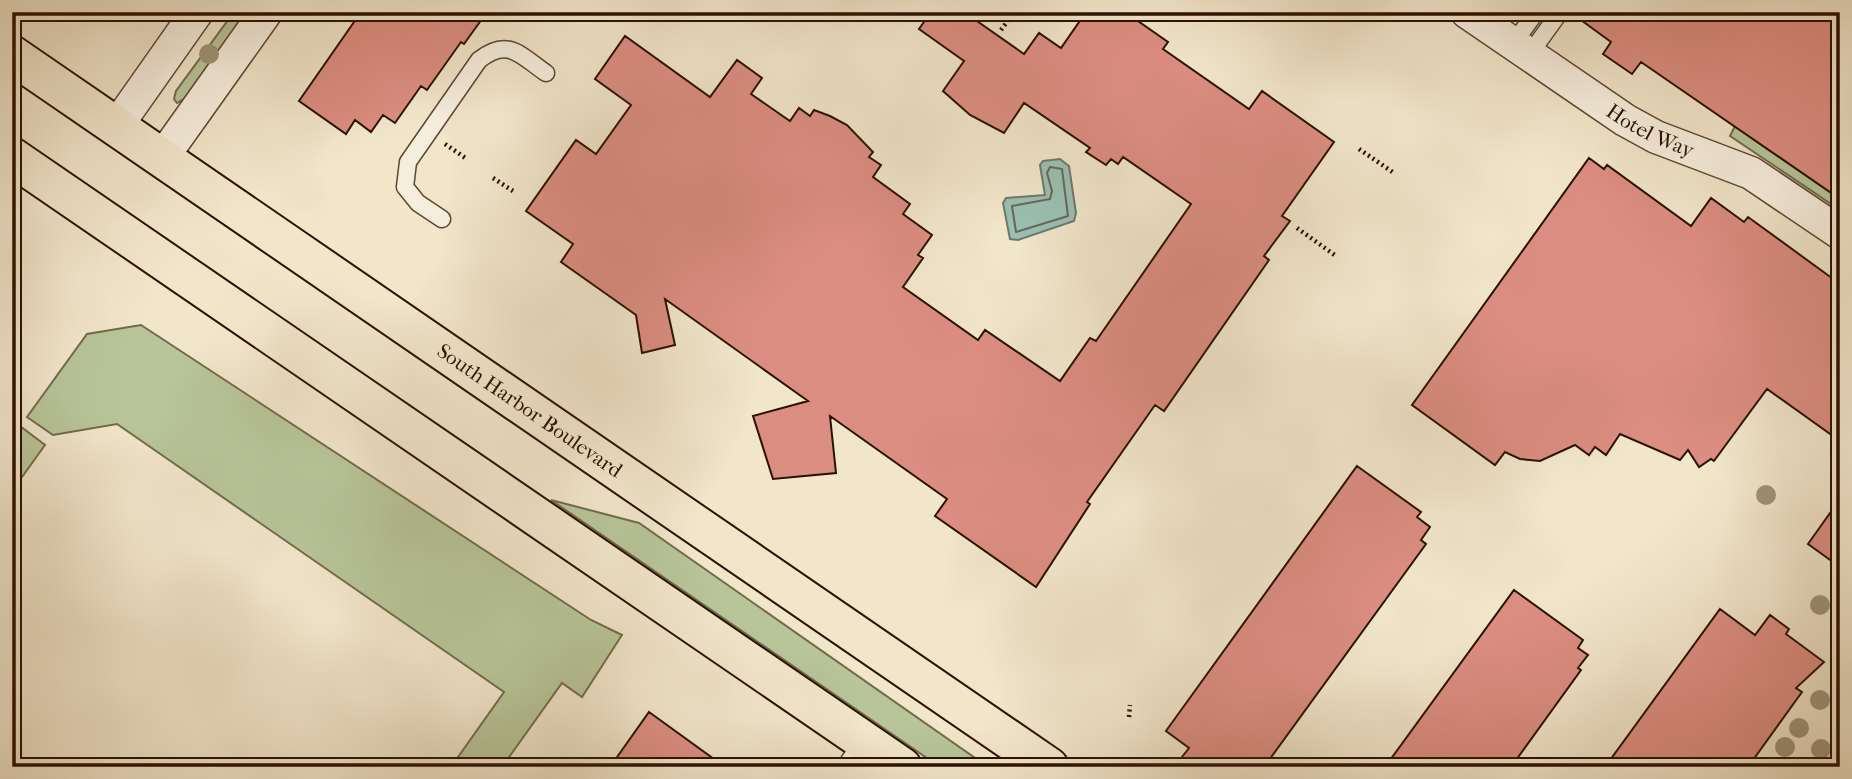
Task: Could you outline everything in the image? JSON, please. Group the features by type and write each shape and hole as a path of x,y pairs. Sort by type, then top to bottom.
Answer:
{"main road":[{"name":"South Harbor Boulevard","path":"12,55 1049,767"},
{"path":"12,157 854,753 902,767"}],"street":[{"path":"116,127 197,12"},
{"path":"162,158 266,12"},
{"name":"Hotel Way","path":"1468,12 1511,36 1634,126 1751,173 1840,233"}],"lane":[{"path":"1511,36 1536,12"},
{"path":"1511,36 1560,12"},
{"path":"442,219 418,203 405,187 408,162 479,60 494,48 511,48 546,73"}],"path":[{"path":"1002,30 1012,15"},
{"path":"439,139 467,159"},
{"path":"1359,149 1394,173"},
{"path":"493,178 513,191"},
{"path":"1297,228 1336,256"},
{"path":"1129,718 1130,705"}],"green space":[{"path":"234,12 247,12 186,98 177,103 174,99 176,91"},
{"path":"1735,126 1840,199 1840,210 1730,136"},
{"path":"141,325 591,620 622,635 582,697 562,683 502,767 451,767 504,692 117,424 53,435 27,417 87,334"},
{"path":"20,426 45,445 12,491 12,438"},
{"path":"551,500 639,523 988,767 940,767"}],"water":[{"path":"1060,159 1069,166 1076,213 1074,221 1018,240 1010,239 1003,203 1006,198 1045,195 1040,165 1043,161"}],"building":[{"path":"361,12 487,12 464,44 461,42 427,90 421,86 395,123 383,115 371,132 355,120 346,134 299,101"},
{"path":"931,12 964,12 1024,54 1039,33 1061,48 1086,12 1125,12 1168,42 1163,49 1249,109 1262,91 1334,142 1282,216 1290,221 1264,256 1269,260 1164,411 1155,405 1087,502 1090,504 1036,587 935,516 947,499 830,416 836,473 773,479 753,416 808,401 665,299 675,345 642,353 636,315 561,262 573,244 526,211 576,140 596,154 631,105 595,79 625,36 710,97 737,60 762,78 751,94 790,121 799,108 810,116 814,110 847,125 873,152 869,157 881,165 873,177 910,204 903,214 932,235 918,255 923,258 903,287 978,340 985,330 1060,381 1090,338 1096,341 1191,204 1123,157 1118,164 1111,159 1106,165 1086,152 1090,148 1024,103 1004,133 970,115 943,91 964,61 919,29"},
{"path":"1570,12 1840,12 1840,199 1641,62 1632,74 1603,54 1611,42"},
{"path":"1589,158 1604,169 1607,165 1691,226 1711,198 1744,222 1748,217 1840,284 1840,441 1767,389 1714,461 1711,459 1699,467 1688,450 1680,460 1620,434 1606,455 1595,447 1589,455 1575,445 1540,461 1520,459 1505,452 1495,465 1412,405"},
{"path":"1357,466 1421,512 1417,517 1430,527 1421,540 1426,544 1264,767 1196,767 1182,757 1189,748 1166,731"},
{"path":"1840,499 1840,567 1808,544"},
{"path":"1514,590 1583,640 1578,648 1588,655 1578,668 1581,670 1511,767 1385,767"},
{"path":"1720,609 1755,635 1770,615 1789,629 1786,634 1824,662 1796,688 1802,692 1748,767 1605,767"},
{"path":"649,712 725,767 610,767"}]}
